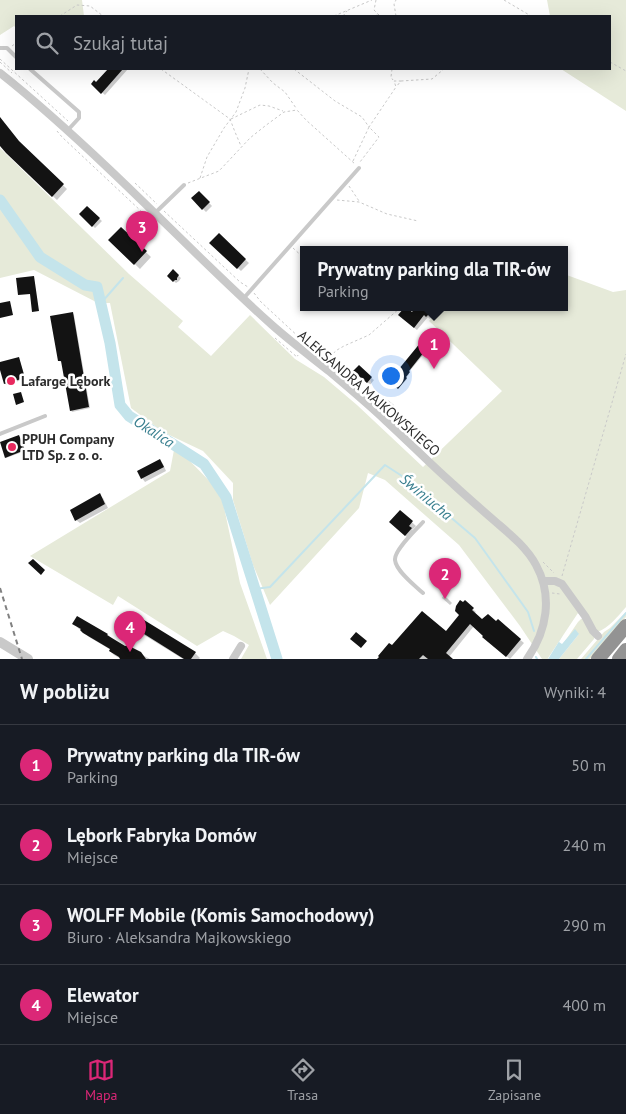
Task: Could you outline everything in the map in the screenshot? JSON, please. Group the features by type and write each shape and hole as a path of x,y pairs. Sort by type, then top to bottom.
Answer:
{"highway":[{"path":"598,659 626,626"},
{"path":"618,659 626,650"}],"street":[{"name":"ALEKSANDRA MAJKOWSKIEGO","path":"0,73 67,131 243,299 386,421 520,544 536,566 543,582 545,594 543,630 534,650 527,659"},
{"path":"543,582 559,582 564,586 598,636"},
{"path":"0,642 12,655 28,659"},
{"path":"233,659 241,646"}],"lane":[{"path":"0,48 7,48 15,56"},
{"path":"31,70 79,112 80,118 67,131"},
{"path":"243,299 359,168"},
{"path":"154,213 184,185"},
{"path":"0,434 45,416"},
{"path":"423,522 397,551 395,559 397,566 404,575 423,593"}],"path":[{"path":"337,15 372,0"},
{"path":"372,15 376,0"},
{"path":"396,0 394,4 396,15"},
{"path":"504,0 529,15"},
{"path":"62,15 77,5 90,6 102,15"},
{"path":"374,10 379,15"},
{"path":"344,15 347,11"},
{"path":"611,63 626,71"},
{"path":"163,70 230,119 241,147"},
{"path":"200,178 207,157 236,112 246,88 248,70"},
{"path":"261,70 285,92 306,120 357,166 379,137 362,117 334,101 295,70"},
{"path":"392,70 391,77 396,87"},
{"path":"394,81 432,79 443,70"},
{"path":"352,162 369,127 401,81"},
{"path":"230,119 260,105 269,106 284,112"},
{"path":"184,185 219,171 250,138 284,112 297,110"},
{"path":"346,182 359,202"},
{"path":"331,199 359,202 387,214 418,221"},
{"path":"290,246 300,255"},
{"path":"321,365 337,350 369,335 397,311"},
{"path":"562,577 626,354"},
{"path":"545,594 570,595"}],"green space":[{"path":"0,0 82,0 84,15 15,15 15,27 0,35"},
{"path":"547,0 626,0 626,111 563,70 611,70 611,15 550,15"},
{"path":"0,148 129,274 183,321 178,327 211,356 250,315 295,359 324,377 423,467 502,391 429,321 438,311 568,311 568,275 613,292 626,290 626,607 609,625 597,632 578,613 548,659 542,659 520,626 459,545 385,480 368,473 359,508 270,605 253,565 233,500 233,483 203,451 163,432 131,408 110,303 98,303 34,270 0,278"},
{"path":"174,450 186,457 221,493 240,583 267,659 241,659 249,645 223,631 197,646 118,596 113,605 30,556 170,471"},
{"path":"626,612 626,617 590,659 581,659 604,632"},
{"path":"581,619 583,619 594,639 577,659 559,659 579,634 563,644"}],"water":[{"path":"575,629 579,634 559,659 548,659 563,635 559,642 562,644"}],"building":[{"path":"107,70 122,70 101,94 91,84 94,80 96,82"},
{"path":"0,117 19,141 64,184 52,197 0,146"},
{"path":"199,191 210,202 202,210 191,198"},
{"path":"87,206 100,218 92,227 79,214"},
{"path":"121,227 147,251 134,265 108,240"},
{"path":"219,233 246,259 237,269 209,243"},
{"path":"173,269 179,275 177,280 173,282 167,276"},
{"path":"34,276 39,311 32,312 30,294 18,295 16,278"},
{"path":"10,301 13,315 0,318 0,303"},
{"path":"401,311 428,311 430,313 426,317 424,315 414,328 398,315"},
{"path":"73,312 89,407 70,411 50,316"},
{"path":"421,342 428,347 409,371 407,378 398,389 389,381"},
{"name":"Lafarge Lębork","path":"19,357 25,378 4,384 0,362"},
{"path":"359,365 372,377 367,383 353,371"},
{"path":"21,392 24,402 16,405 13,394"},
{"name":"PPUH Company LTD Sp. z o. o.","path":"19,435 25,450 5,458 0,442"},
{"path":"160,459 164,467 141,479 137,471"},
{"path":"100,493 105,504 75,521 70,510"},
{"path":"400,510 413,521 409,526 412,528 405,536 389,522"},
{"path":"33,559 45,570 41,575 28,563"},
{"path":"460,600 463,602 465,600 482,619 488,614 496,621 498,619 521,639 506,657 470,624 446,653 453,659 428,659 423,655 419,659 377,659 389,643 392,645 422,611 446,631 459,615 455,611"},
{"path":"131,612 196,652 191,659 184,659 125,622"},
{"path":"77,616 125,646 130,645 141,652 146,659 120,659 109,651 110,649 72,624"},
{"path":"356,632 367,641 361,648 350,639"}],"waterway":[{"name":"Okalica","path":"0,200 40,257 85,285 97,287 110,343 120,405 129,416 204,464 226,497 277,659"},
{"path":"101,303 123,278"},
{"name":"Świniucha","path":"255,589 270,587 385,465 402,476 475,538 528,612 534,631"},
{"path":"586,659 626,613"}],"railway":[{"path":"0,588 22,659"}],"place":[{"name":"WOLFF Mobile (Komis Samochodowy)","path":"142,252"},
{"name":"Prywatny parking dla TIR-ów","path":"434,369"},
{"name":"Lafarge Lębork","path":"11,381"},
{"name":"PPUH Company LTD Sp. z o. o.","path":"12,447"},
{"name":"Lębork Fabryka Domów","path":"445,599"},
{"name":"Elewator","path":"130,652"}]}
